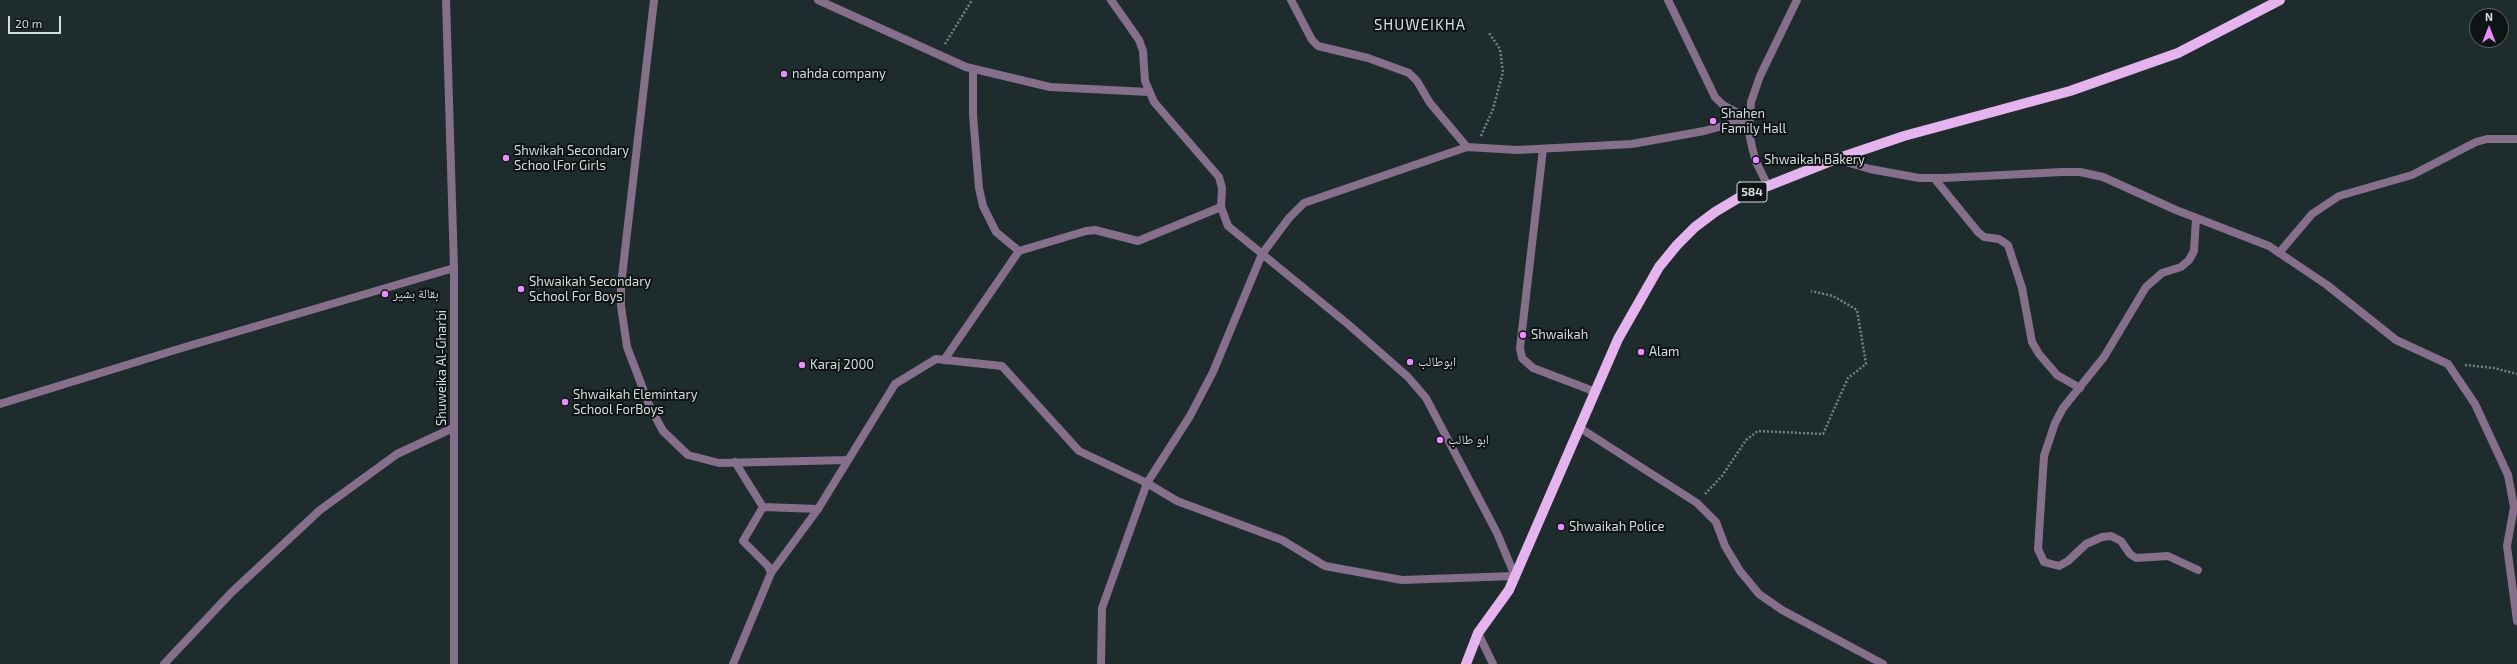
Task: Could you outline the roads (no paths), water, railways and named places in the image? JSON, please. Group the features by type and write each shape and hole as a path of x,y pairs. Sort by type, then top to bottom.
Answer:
{"main road":[{"name":"584","path":"1466,664 1478,633 1509,590 1618,339 1647,286 1677,245 1715,212 1768,186 1836,159 1904,136 2022,104 2118,75 2191,48 2280,0"}],"street":[{"name":"Shuweika Al-Gharbi","path":"446,0 454,268 454,664"},
{"path":"654,0 622,272 620,306 630,358 650,407 663,432 688,455 718,463 848,460"},
{"path":"818,0 973,69 1050,87 1149,92"},
{"path":"733,664 771,573 818,509 895,384 936,359 1002,366 1079,451 1147,483 1177,501 1282,540 1326,566 1402,580 1515,576 1494,526 1426,398 1408,377 1348,325 1228,226 1221,207 1222,188 1214,169 1154,102 1145,81 1143,51 1139,40 1111,0"},
{"path":"1291,0 1312,40 1318,46 1368,58 1408,73 1417,81 1430,103 1467,147"},
{"path":"1668,0 1715,98 1723,105 1749,119"},
{"path":"1768,186 1756,162 1752,147 1749,119 1756,87 1797,0"},
{"path":"973,69 973,115 979,188 983,206 996,232 1019,251"},
{"path":"1101,664 1102,608 1147,483 1190,416 1213,372 1262,254 1289,218 1304,203 1467,147 1543,149 1595,147 1661,140 1749,119"},
{"path":"2278,253 2312,214 2339,196 2412,175 2476,142 2491,139 2517,139"},
{"path":"1543,149 1520,348 1522,358 1533,368 1596,392"},
{"path":"1836,159 1895,174 1934,178 2080,172 2104,177 2196,218 2268,246 2327,284 2396,340 2448,364 2475,404 2508,475 2514,508 2507,546 2517,621"},
{"path":"1934,178 1978,232 1984,237 1999,239 2008,245 2022,288 2028,329 2032,342 2043,360 2057,375 2080,388"},
{"path":"944,360 1019,251 1086,231 1095,230 1138,241 1221,207"},
{"path":"2196,218 2191,257 2184,265 2162,273 2146,287 2116,339 2055,423 2044,456 2038,549 2040,557 2050,565 2062,565 2086,544 2102,537 2112,536 2121,541 2130,554 2136,558 2168,556 2198,570"},
{"path":"0,404 193,344 454,268"},
{"path":"164,664 232,592 320,510 397,454 454,428"},
{"path":"1580,428 1697,503 1716,522 1725,546 1759,594 1782,610 1883,664"},
{"path":"735,462 763,507"},
{"path":"763,507 818,509"},
{"path":"763,507 743,541 768,566 771,573"},
{"path":"1478,633 1493,664"}],"place":[{"name":"nahda company","path":"784,74"},
{"name":"Shahen Family Hall","path":"1713,121"},
{"name":"Shwikah Secondary Schoo lFor Girls","path":"506,158"},
{"name":"Shwaikah Bakery","path":"1756,160"},
{"name":"Shwaikah Secondary School For Boys","path":"521,289"},
{"name":"بقالة بشير","path":"385,294"},
{"name":"Shwaikah","path":"1523,335"},
{"name":"Alam","path":"1641,352"},
{"name":"ابوطالب","path":"1410,362"},
{"name":"Karaj 2000","path":"802,365"},
{"name":"Shwaikah Elemintary School ForBoys","path":"565,402"},
{"name":"ابو طالب","path":"1440,440"},
{"name":"Shwaikah Police","path":"1561,527"}],"district":[{"name":"SHUWEIKHA","path":"1420,25"}]}
